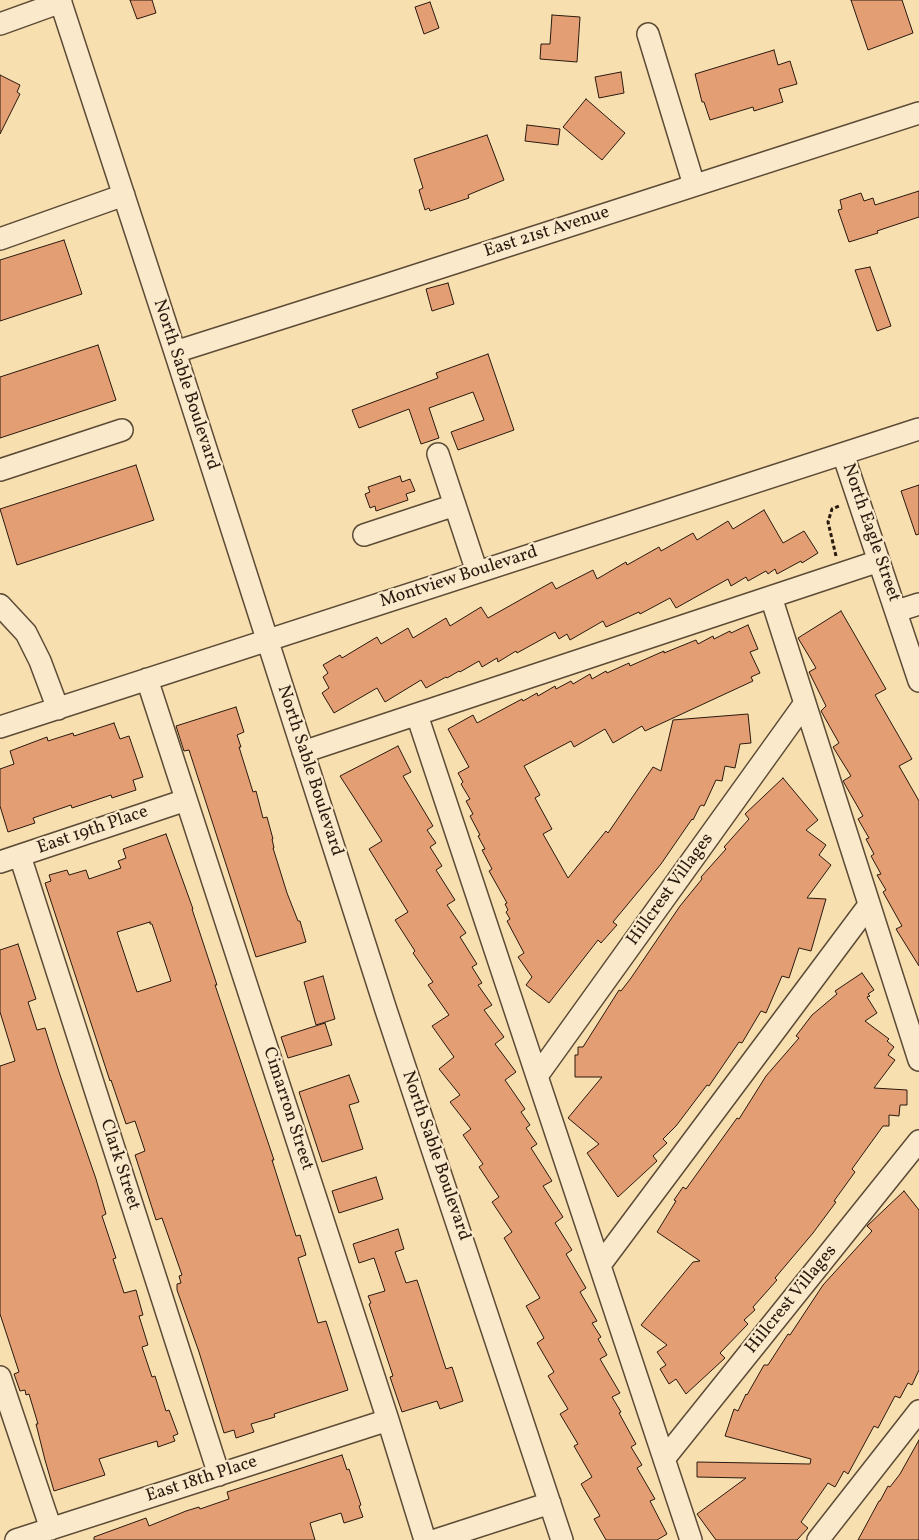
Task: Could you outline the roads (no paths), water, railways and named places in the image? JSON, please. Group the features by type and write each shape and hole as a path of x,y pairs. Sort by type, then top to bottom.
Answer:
{"street":[{"path":"0,24 60,1"},
{"name":"North Sable Boulevard","path":"60,1 175,352 386,1010 562,1540"},
{"path":"648,34 694,186"},
{"name":"East 21st Avenue","path":"175,352 919,113"},
{"path":"0,239 124,195"},
{"name":"Montview Boulevard","path":"0,727 919,429"},
{"path":"0,470 122,430"},
{"path":"438,454 476,572"},
{"name":"North Eagle Street","path":"843,454 897,611 919,682"},
{"path":"364,535 455,505"},
{"path":"303,752 879,561"},
{"path":"771,597 919,1060"},
{"name":"North Eagle Street","path":"897,611 919,604"},
{"path":"0,606 26,633 43,668 58,709"},
{"name":"Cimarron Street","path":"147,679 388,1420 425,1540"},
{"name":"Hillcrest Villages","path":"537,1076 805,703"},
{"path":"417,715 691,1540"},
{"name":"East 19th Place","path":"10,859 186,800"},
{"name":"Clark Street","path":"10,859 219,1475"},
{"path":"600,1265 869,905"},
{"name":"Hillcrest Villages","path":"664,1459 919,1141"},
{"path":"0,1377 51,1529"},
{"path":"818,1540 919,1412"},
{"name":"East 18th Place","path":"16,1540 388,1420"},
{"path":"436,1540 550,1503"}]}
